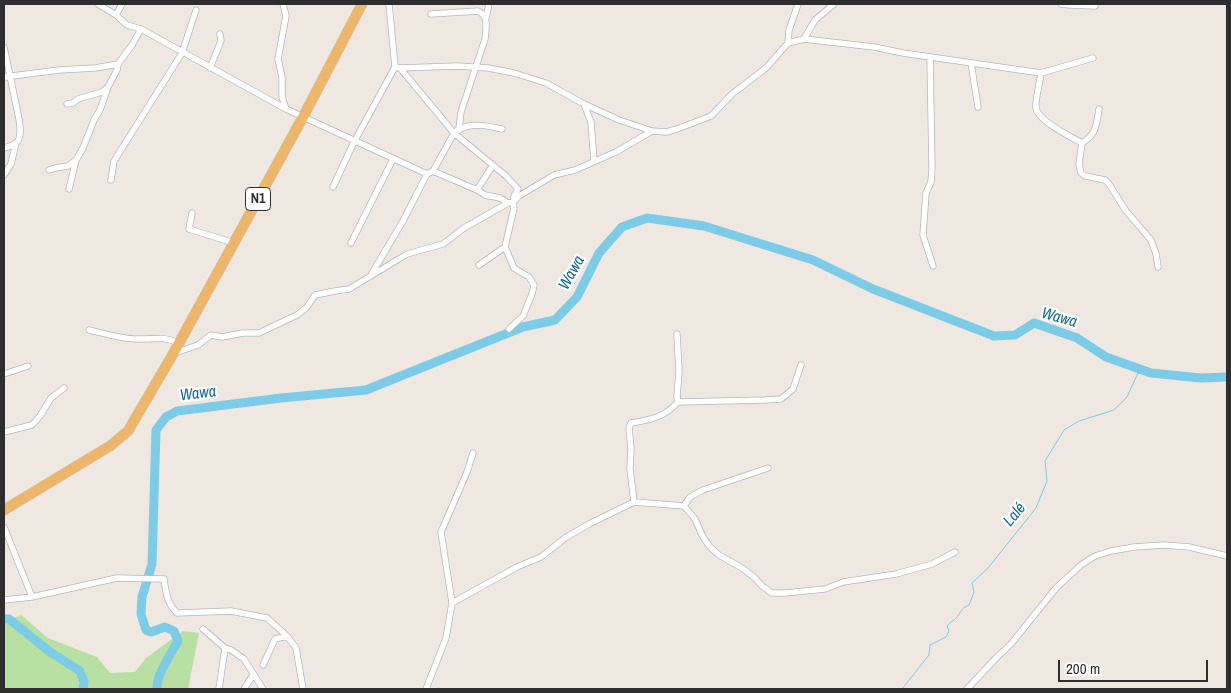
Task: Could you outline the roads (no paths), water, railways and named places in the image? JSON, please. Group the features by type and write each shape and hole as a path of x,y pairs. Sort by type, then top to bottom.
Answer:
{"highway":[{"name":"N1","path":"4,510 110,446 128,430 234,243 362,4"}],"street":[{"path":"98,4 127,25 141,29 286,109 354,142 427,174 434,172 485,195 500,198 510,203 514,208 505,247 514,268 529,277 534,285 523,316 509,329"},
{"path":"116,16 122,4"},
{"path":"283,4 286,16 278,59 282,78 282,97 286,109"},
{"path":"389,4 398,68 457,133 518,188 510,203"},
{"path":"434,172 457,133 461,112 485,39 489,4"},
{"path":"398,68 457,66 488,68 514,73 546,83 584,104 619,120 652,131 666,132 711,116 732,94 766,68 788,42 789,30 798,4"},
{"path":"804,39 815,20 834,4"},
{"path":"1061,4 1069,6 1095,6"},
{"path":"111,180 114,161 182,53 196,10"},
{"path":"431,14 478,11 486,18"},
{"path":"69,189 76,160 83,148 108,86 117,70 118,64 141,29"},
{"path":"210,68 221,41 220,34"},
{"path":"788,42 804,39 874,47 1041,73 1093,58"},
{"path":"4,47 7,76 19,119 20,130 11,164 4,175"},
{"path":"930,57 932,168 931,182 926,193 923,236 933,266"},
{"path":"971,62 978,107"},
{"path":"7,76 96,68 118,64"},
{"path":"333,187 354,142 398,68"},
{"path":"1041,73 1036,108 1038,114 1050,125 1082,143"},
{"path":"67,104 102,92 108,86"},
{"path":"584,104 591,122 594,161"},
{"path":"1082,143 1091,138 1095,130 1099,109"},
{"path":"457,133 466,126 479,125 502,129"},
{"path":"172,354 198,345 211,335 222,337 243,333 259,333 297,315 306,308 315,295 350,289 407,254 443,244 464,228 510,203 554,175 575,170 616,152 652,131"},
{"path":"4,148 16,143"},
{"path":"1082,143 1079,164 1081,173 1085,176 1105,180 1109,184 1126,210 1151,240 1158,267"},
{"path":"350,243 393,159"},
{"path":"49,170 68,166 76,160"},
{"path":"477,190 493,165"},
{"path":"371,275 403,221 427,174"},
{"path":"192,213 189,229 234,243"},
{"path":"479,265 505,247"},
{"path":"89,330 136,339 158,337 178,343"},
{"path":"677,334 678,402"},
{"path":"634,502 630,469 629,428 631,423 652,420 664,414 678,402 781,398 793,389 801,365"},
{"path":"4,374 28,366"},
{"path":"4,432 32,424 52,398 64,388"},
{"path":"426,689 446,638 452,603 441,532 467,472 473,453"},
{"path":"684,506 690,497 703,490 768,468"},
{"path":"452,603 517,567 541,557 565,538 634,502 684,506 695,519 710,548 742,568 762,586 772,592 785,593 826,588 843,582 896,574 932,564 955,552"},
{"path":"4,527 32,597"},
{"path":"966,689 1011,644 1056,588 1081,565 1096,556 1134,547 1164,545 1189,547 1227,556"},
{"path":"4,600 32,597 117,578 164,579 167,599 171,608 177,613 231,611 266,618 287,636 296,648 303,689"},
{"path":"204,629 225,648 244,659 263,689"},
{"path":"263,665 275,639 287,636"},
{"path":"219,689 225,648"},
{"path":"244,689 253,675"}],"waterway":[{"name":"Wawa","path":"157,689 161,671 178,641 174,631 165,627 151,632 146,630 141,614 142,597 152,564 156,430 166,417 177,411 366,390 523,327 555,320 577,297 599,253 622,227 647,218 704,226 813,260 873,289 994,336 1015,335 1034,323 1077,338 1106,357 1151,373 1201,378 1227,377"},
{"name":"Lalé","path":"902,689 929,655 930,645 946,637 949,631 947,626 969,605 974,592 972,583 988,568 1036,508 1047,481 1045,461 1064,430 1079,421 1114,410 1127,397 1138,373 1151,373"},
{"name":"Wawa","path":"4,619 9,619 50,652 80,671 84,682 83,689"}]}
